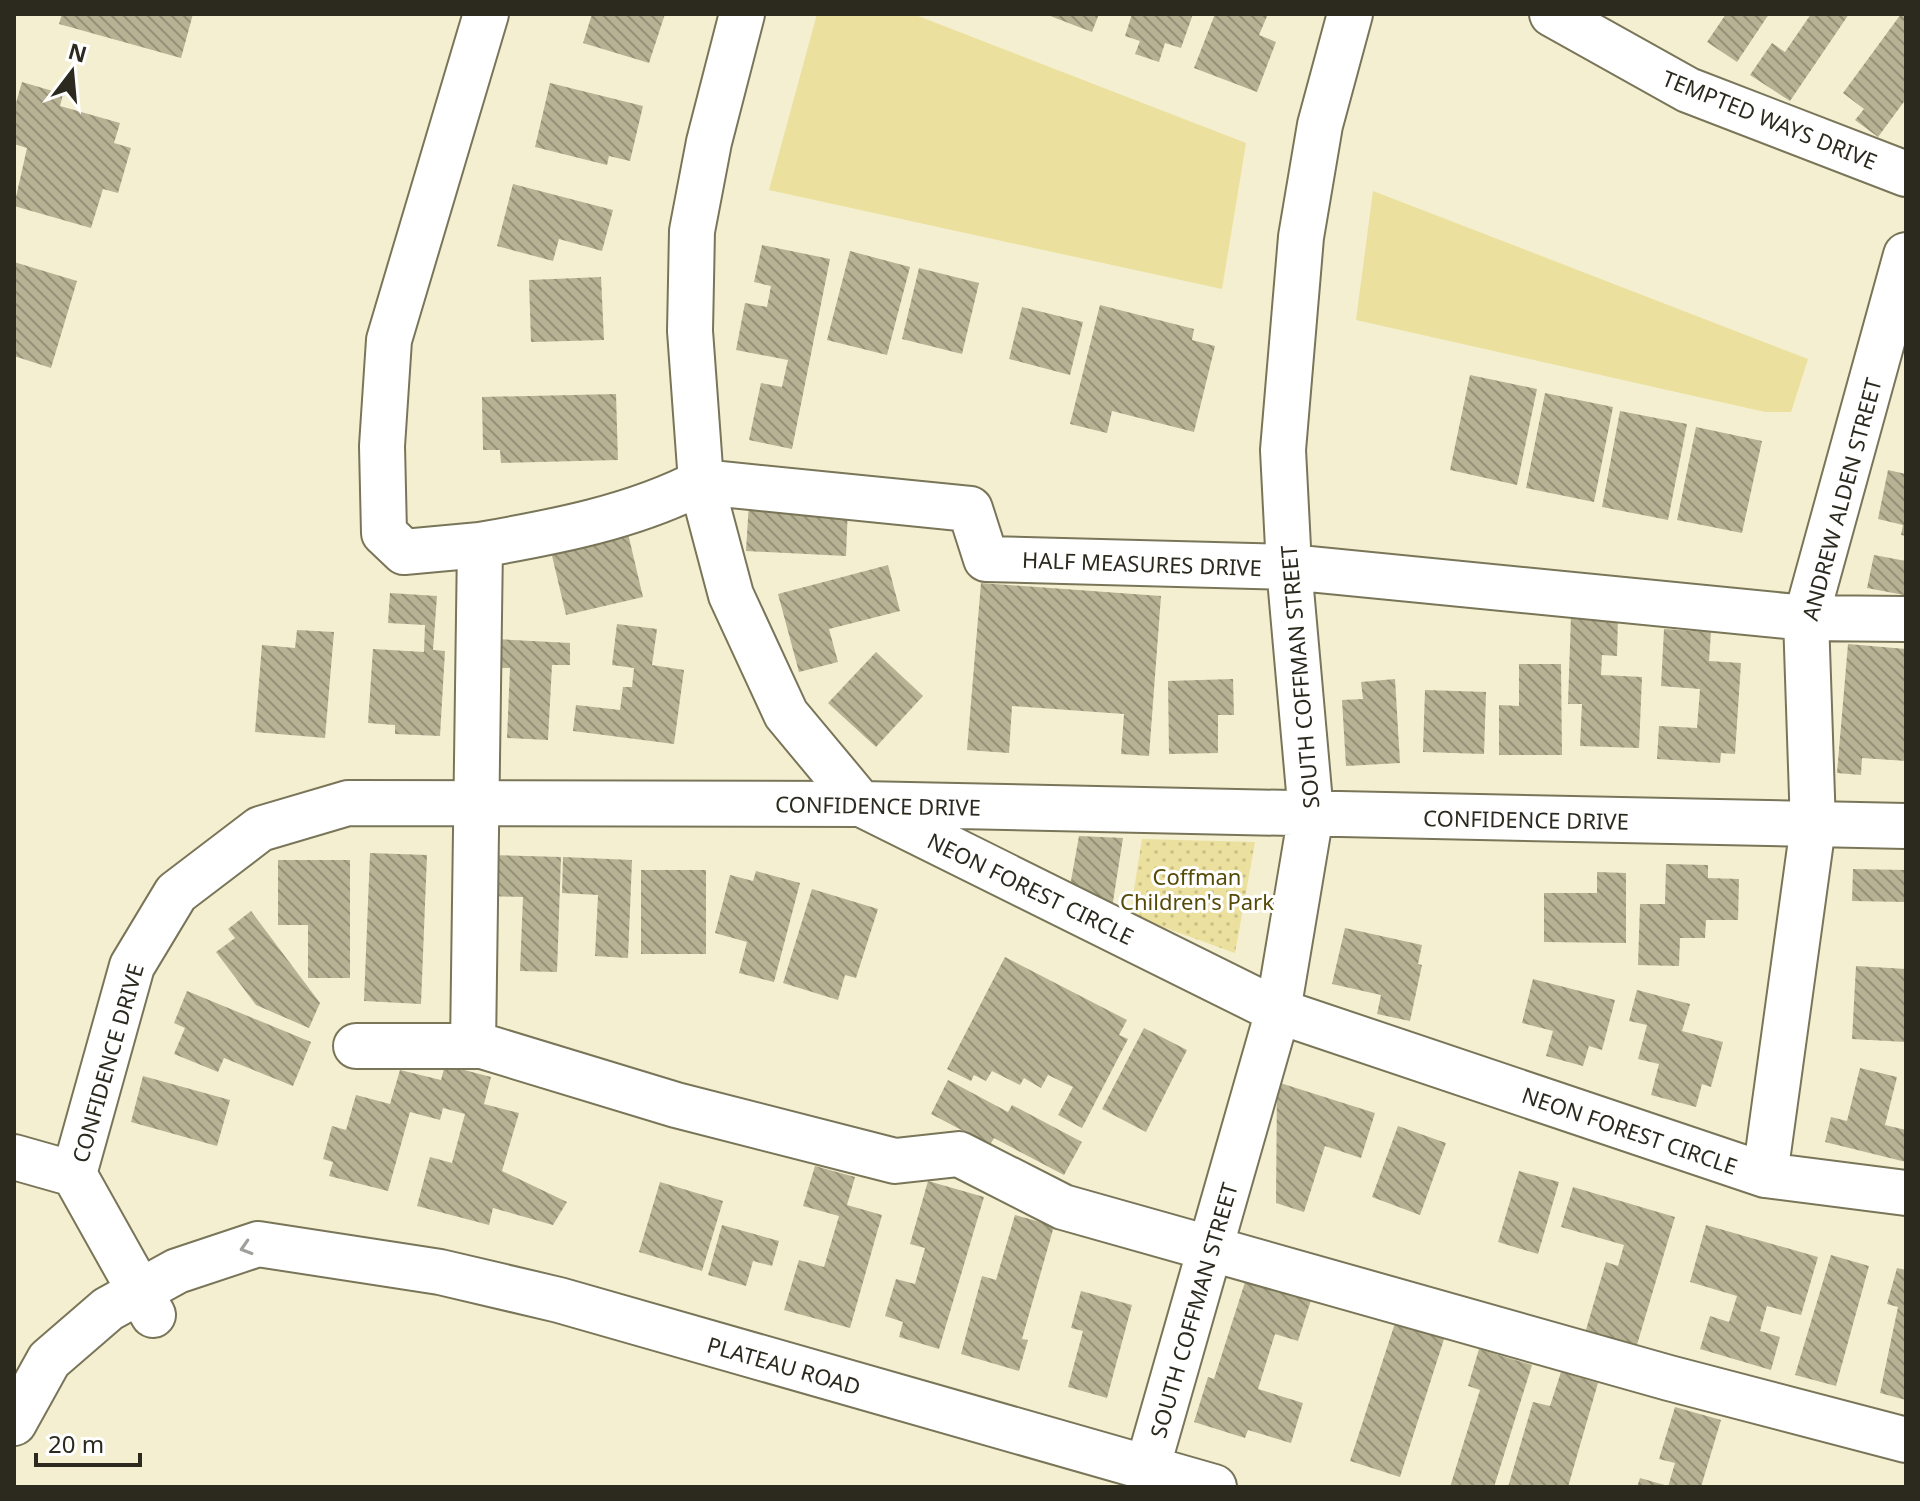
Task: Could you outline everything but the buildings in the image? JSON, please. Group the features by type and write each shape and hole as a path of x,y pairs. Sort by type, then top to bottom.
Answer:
{"street":[{"path":"486,14 389,340 382,446 384,533 404,552 480,545 527,537 663,502 701,482"},
{"name":"NEON FOREST CIRCLE","path":"742,14 709,142 692,231 690,331 701,482 731,595 786,714 861,804 1278,1011 1765,1175 1906,1193"},
{"name":"SOUTH COFFMAN STREET","path":"1147,1469 1278,1011 1311,814 1289,567 1283,450 1301,237 1320,125 1350,14"},
{"name":"TEMPTED WAYS DRIVE","path":"1552,14 1688,90 1906,174"},
{"name":"ANDREW ALDEN STREET","path":"1765,1175 1813,826 1806,618 1906,255"},
{"name":"HALF MEASURES DRIVE","path":"701,482 970,509 986,559 1289,567 1806,618 1906,619"},
{"path":"473,1046 480,545"},
{"name":"CONFIDENCE DRIVE","path":"74,1174 132,966 176,893 260,829 348,803 861,804 1906,826"},
{"path":"356,1046 473,1046 676,1105 895,1161 959,1154 1063,1207 1669,1378 1906,1440"},
{"path":"14,1157 74,1174 146,1302"},
{"name":"PLATEAU ROAD","path":"14,1423 77,1369 146,1302 351,1257 440,1272 559,1300 1214,1487"}],"green space":[{"path":"817,14 913,14 1246,143 1222,289 769,190"},
{"path":"1373,191 1808,359 1791,412 1765,412 1356,320"},
{"name":"Coffman Children's Park","path":"1142,839 1255,842 1235,953 1130,915"}]}
